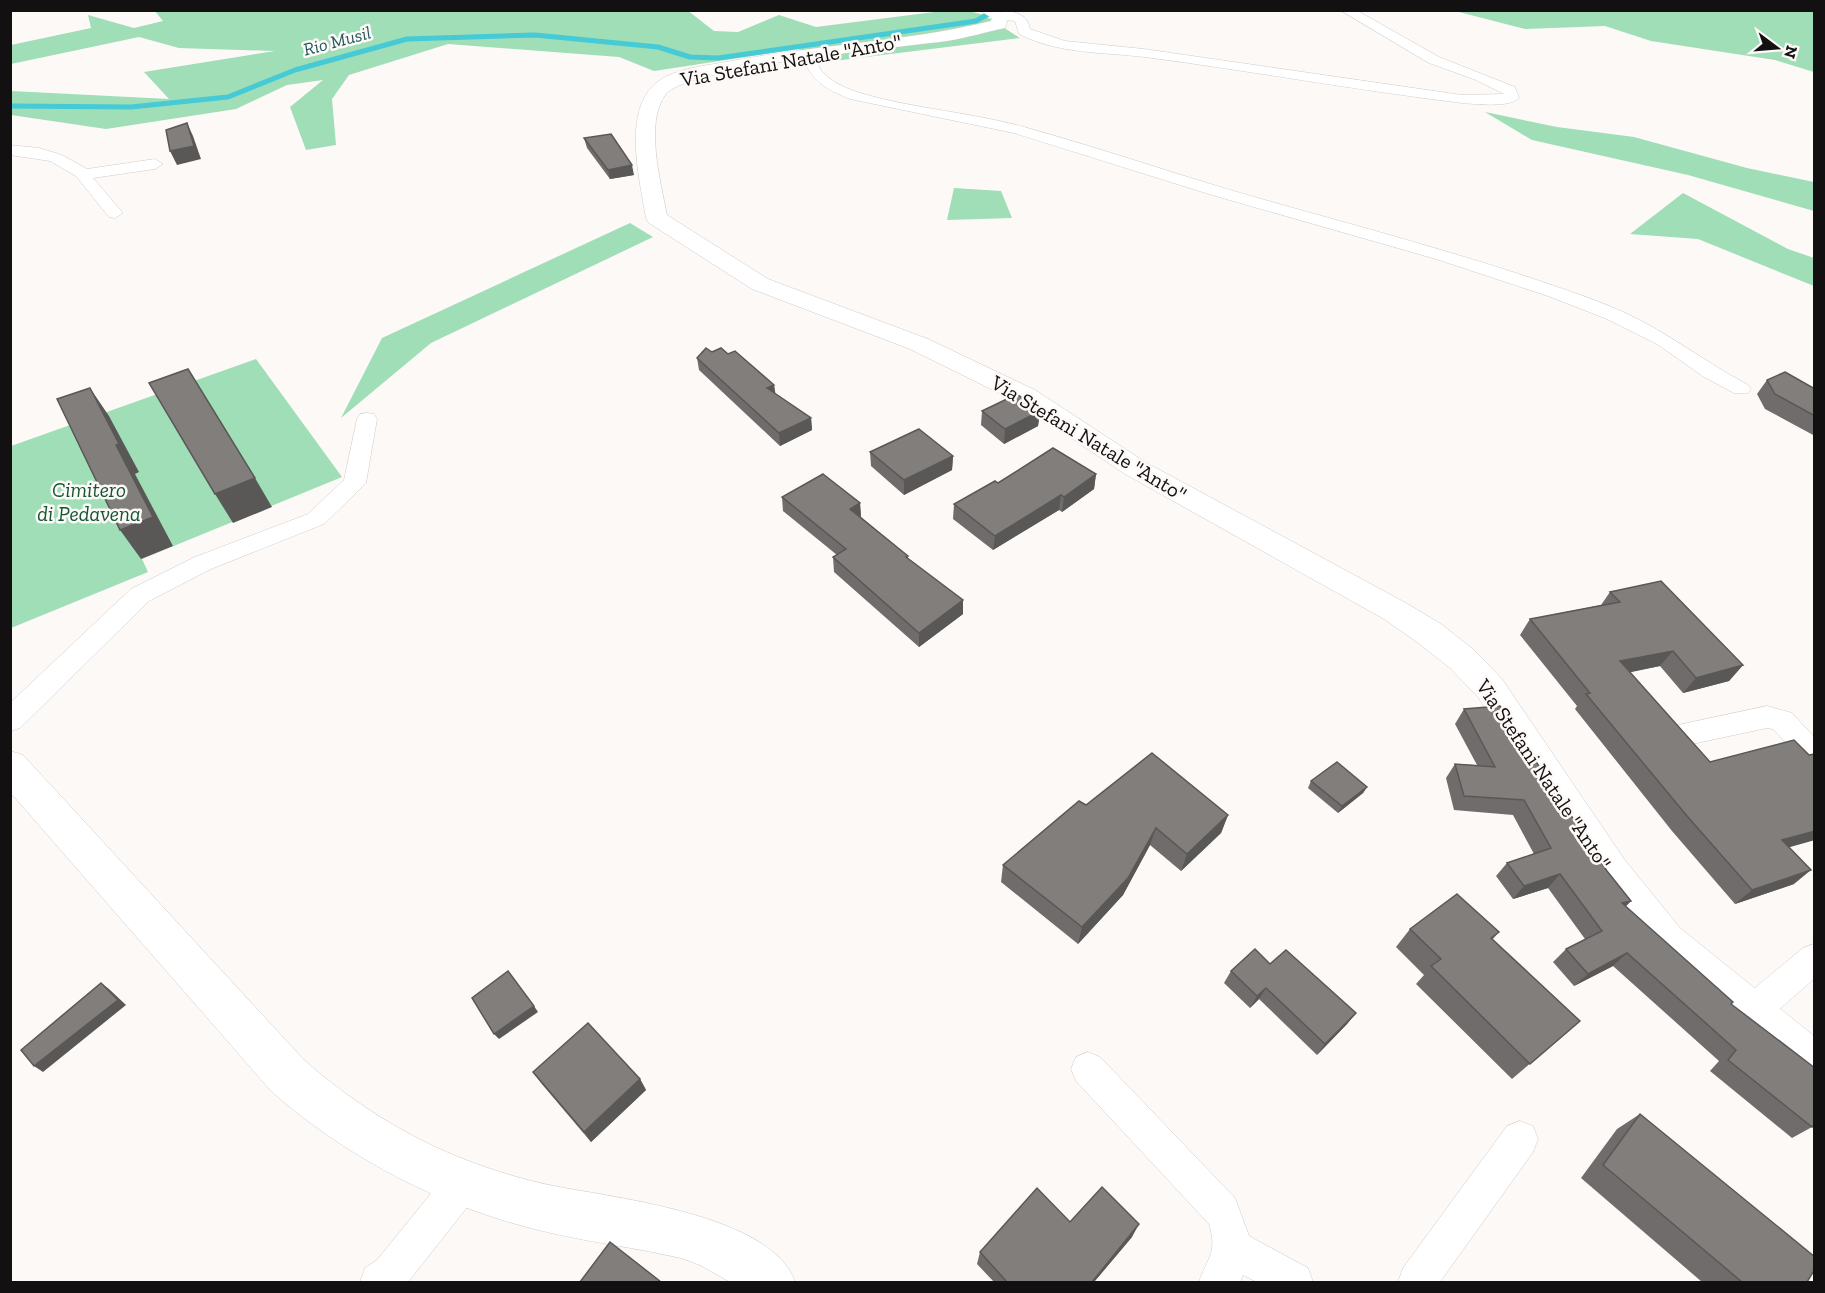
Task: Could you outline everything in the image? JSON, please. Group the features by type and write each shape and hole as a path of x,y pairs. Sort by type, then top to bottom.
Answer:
{"street":[{"path":"994,13 1023,21 1024,31 1031,36 1067,45 1137,52 1462,99 1512,98 1510,90 1434,60 1346,10"},
{"name":"Via Stefani Natale \"Anto\"","path":"994,13 999,24 952,35 808,54 696,72 671,80 660,89 646,120 648,165 657,218 760,284 889,332 1026,396 1135,468 1395,611 1429,633 1462,659 1490,688 1610,872 1666,941 1750,1013 1815,1063"},
{"path":"808,54 815,72 833,87 855,96 940,116 979,120 1019,130 1218,192 1442,255 1554,292 1614,315 1664,340 1711,373 1741,390"},
{"path":"10,150 39,153 56,158 84,174 155,164"},
{"path":"84,174 85,179 115,213"},
{"path":"10,720 140,595 203,563 316,519 355,483 367,419"},
{"path":"1678,736 1767,717 1782,721 1815,754"},
{"path":"10,766 288,1076 329,1111 418,1163 464,1183 520,1202 682,1233 724,1249 770,1282"},
{"path":"1750,1013 1815,959"},
{"path":"1088,1069 1222,1211 1230,1230 1233,1248 1228,1270 1218,1282"},
{"path":"1417,1282 1520,1139"},
{"path":"380,1282 391,1274 464,1183"},
{"path":"1233,1248 1294,1282"}],"green space":[{"path":"154,10 687,10 714,31 738,32 779,15 816,27 965,10 984,15 1020,38 826,62 798,49 654,71 619,57 448,44 349,75 332,99 336,145 306,150 290,107 323,80 287,85 236,109 106,129 11,115 11,91 169,99 144,72 275,51 179,48 139,37 11,64 11,45 91,28 88,15 134,28 163,21"},
{"path":"1455,11 1814,11 1814,72 1775,60 1651,41 1605,26 1525,29"},
{"path":"1485,112 1557,127 1634,137 1747,168 1814,182 1814,211 1688,175 1532,140"},
{"path":"954,188 1001,191 1012,218 947,220"},
{"path":"1683,193 1788,249 1814,258 1814,286 1698,239 1630,234"},
{"path":"630,223 653,237 431,343 341,418 382,338"},
{"name":"Cimitero di Pedavena","path":"256,359 342,477 142,559 148,572 11,628 11,446"}],"building":[{"path":"187,123 194,146 170,151 166,130"},
{"path":"611,134 632,165 608,170 584,138"},
{"path":"706,348 712,352 721,348 728,354 735,351 774,385 767,388 811,418 779,433 697,358"},
{"path":"188,369 255,478 215,494 149,383"},
{"path":"1785,372 1815,389 1815,416 1775,394 1767,380"},
{"path":"90,388 153,517 120,530 57,399"},
{"path":"1017,394 1040,411 1005,429 982,411"},
{"path":"919,429 953,456 904,480 870,452"},
{"path":"1053,448 1096,474 1064,497 1061,495 995,536 954,504 995,481 998,483"},
{"path":"823,474 860,503 850,509 908,556 906,557 963,600 919,633 833,557 846,549 782,497"},
{"path":"1661,581 1743,665 1696,678 1673,651 1620,661 1710,762 1794,740 1809,755 1815,754 1815,831 1782,840 1811,870 1752,890 1586,694 1590,693 1530,619 1620,602 1610,592"},
{"path":"1500,706 1607,871 1631,901 1622,903 1733,1002 1731,1004 1815,1068 1815,1124 1812,1127 1728,1060 1736,1050 1627,953 1588,974 1566,949 1602,931 1560,874 1524,886 1507,863 1551,848 1524,800 1464,796 1455,764 1495,767 1464,709"},
{"path":"1152,753 1228,815 1187,854 1156,828 1128,878 1082,927 1003,865 1079,801 1086,805"},
{"path":"1337,762 1367,787 1342,806 1311,781"},
{"path":"1457,894 1499,932 1491,938 1580,1021 1530,1064 1431,966 1441,959 1410,929"},
{"path":"1255,949 1270,964 1286,950 1356,1013 1325,1044 1266,988 1257,996 1231,971"},
{"path":"508,971 534,1006 494,1034 472,998"},
{"path":"101,983 118,1000 34,1066 21,1050"},
{"path":"588,1023 640,1079 584,1132 533,1072"},
{"path":"1640,1114 1815,1257 1815,1269 1807,1282 1742,1282 1603,1165"},
{"path":"1102,1187 1139,1224 1092,1282 1007,1282 980,1252 1037,1188 1070,1222"},
{"path":"610,1242 661,1282 580,1282"}],"waterway":[{"name":"Rio Musil","path":"10,106 131,107 228,97 295,70 407,39 535,35 658,47 690,57 718,58 976,21 995,10"}]}
